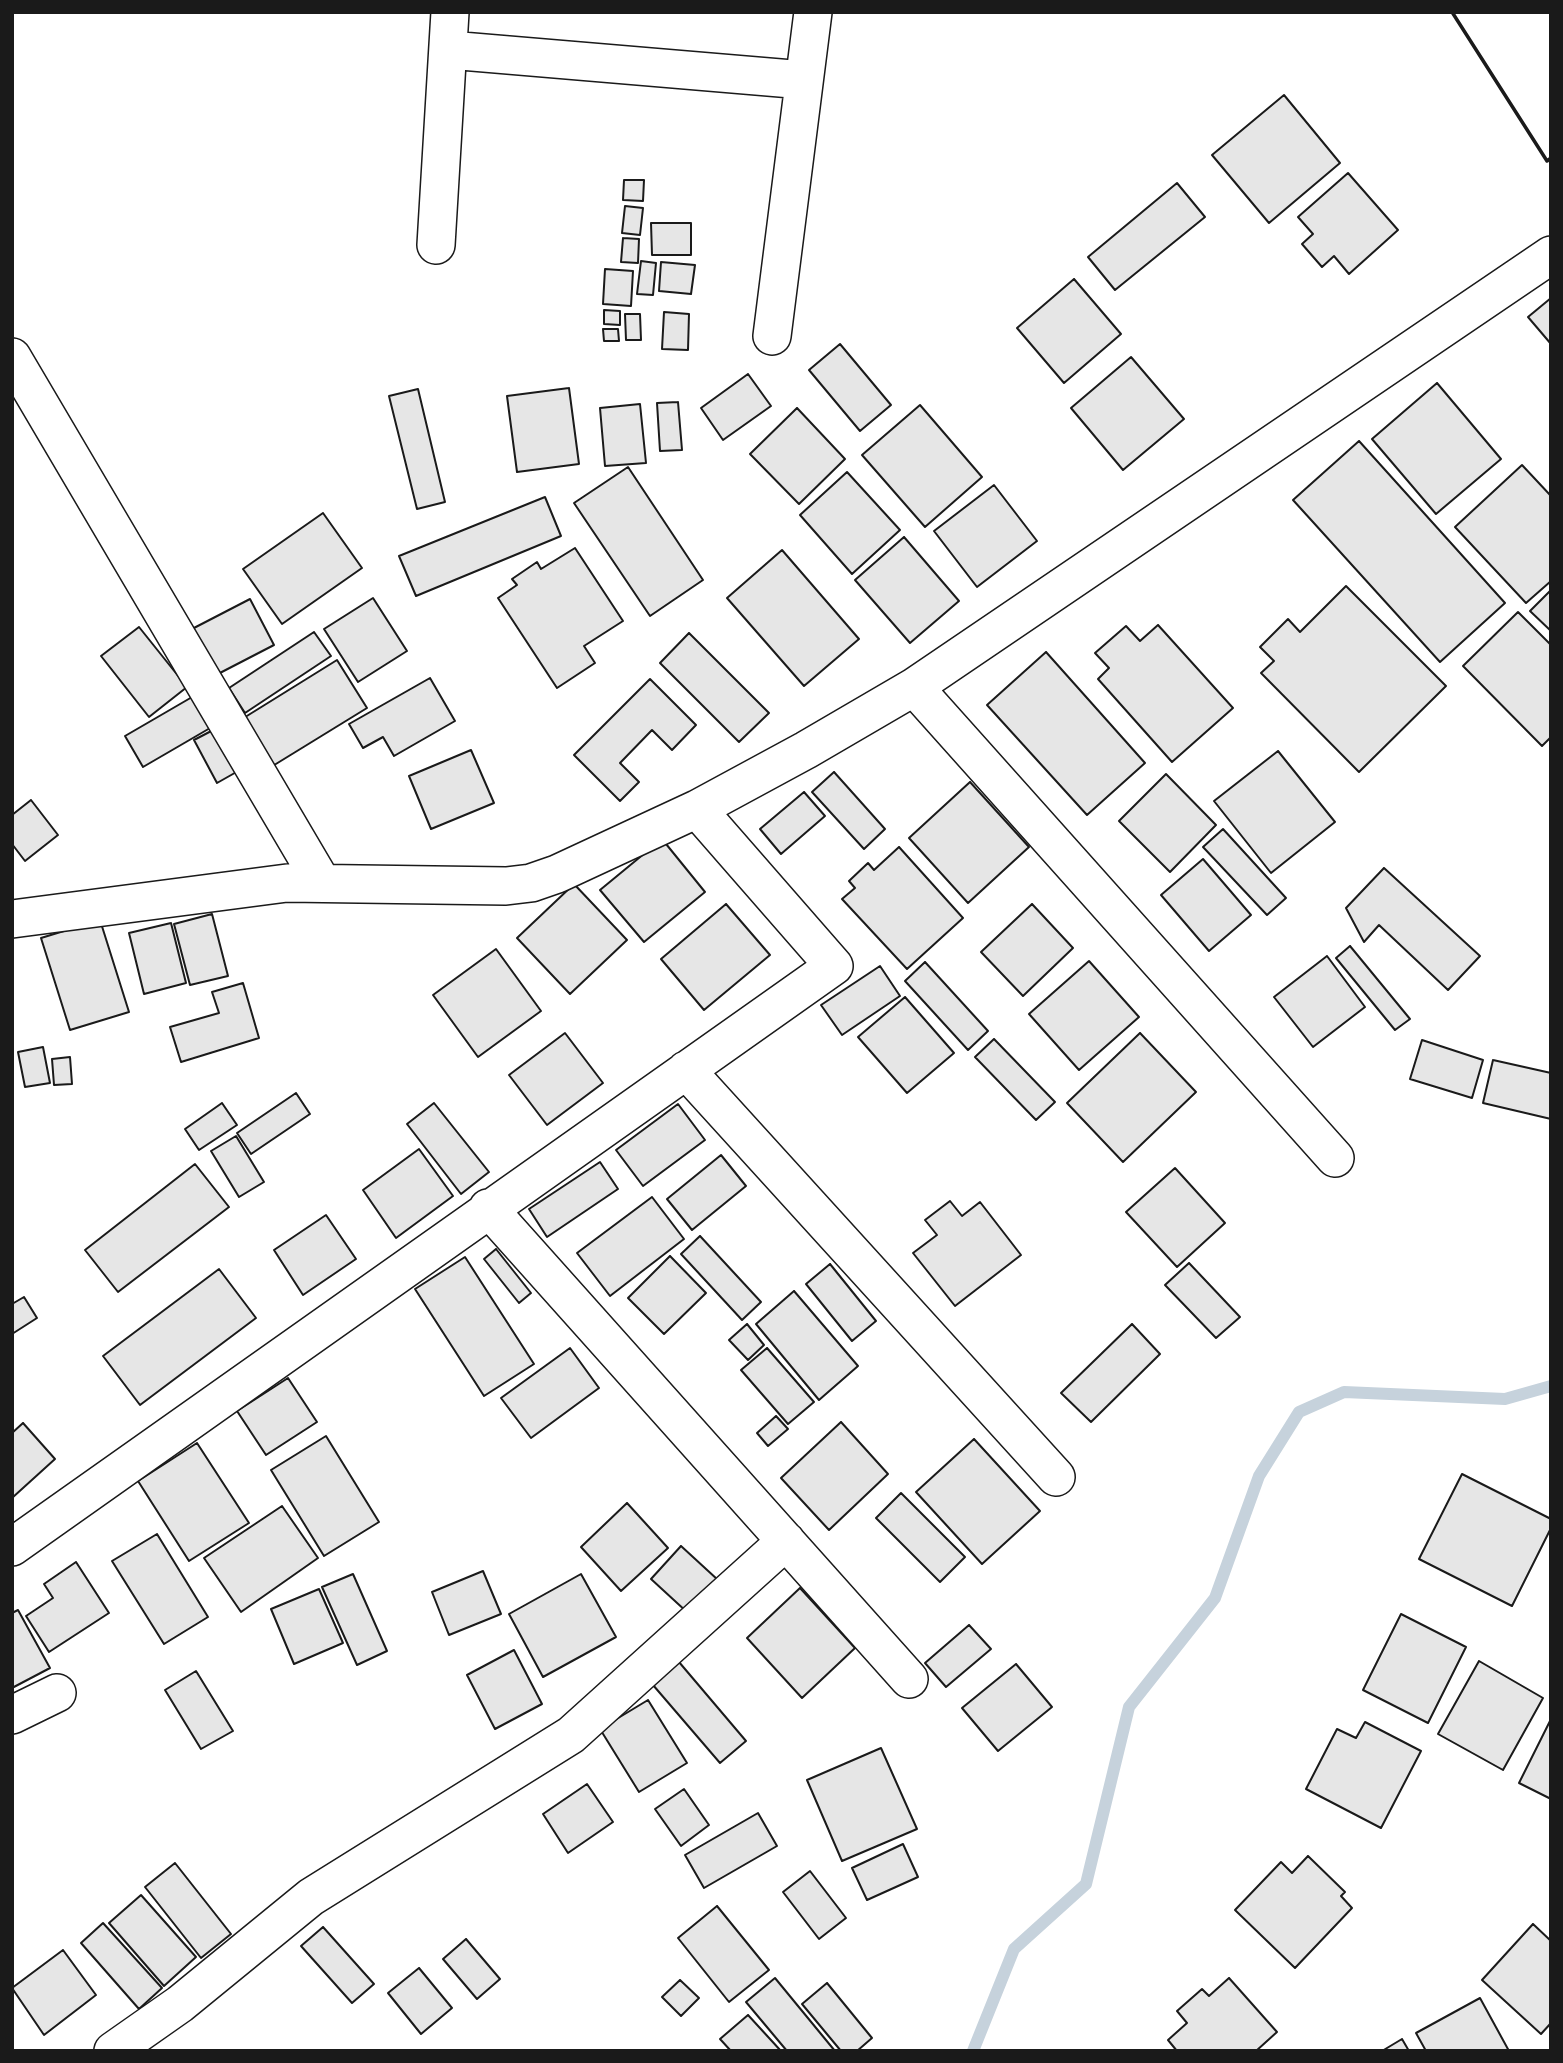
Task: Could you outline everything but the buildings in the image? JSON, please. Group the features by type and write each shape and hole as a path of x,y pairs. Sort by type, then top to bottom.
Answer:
{"street":[{"path":"436,245 450,12"},
{"path":"772,336 813,12"},
{"path":"449,50 804,80"},
{"path":"12,919 287,883 506,886 531,883 557,874 697,809 914,687 1551,255"},
{"path":"12,357 322,883"},
{"path":"914,687 1335,1158"},
{"path":"12,1546 834,966 697,809"},
{"path":"686,1070 1056,1477"},
{"path":"488,1208 909,1679"},
{"path":"113,2051 180,2004 311,1896 571,1735 786,1541"},
{"path":"12,1715 57,1693"}],"waterway":[{"path":"973,2051 1014,1949 1086,1884 1129,1707 1215,1598 1259,1476 1299,1412 1344,1392 1505,1399 1551,1386"}],"wall":[{"path":"1452,12 1547,161 1551,158"}]}
